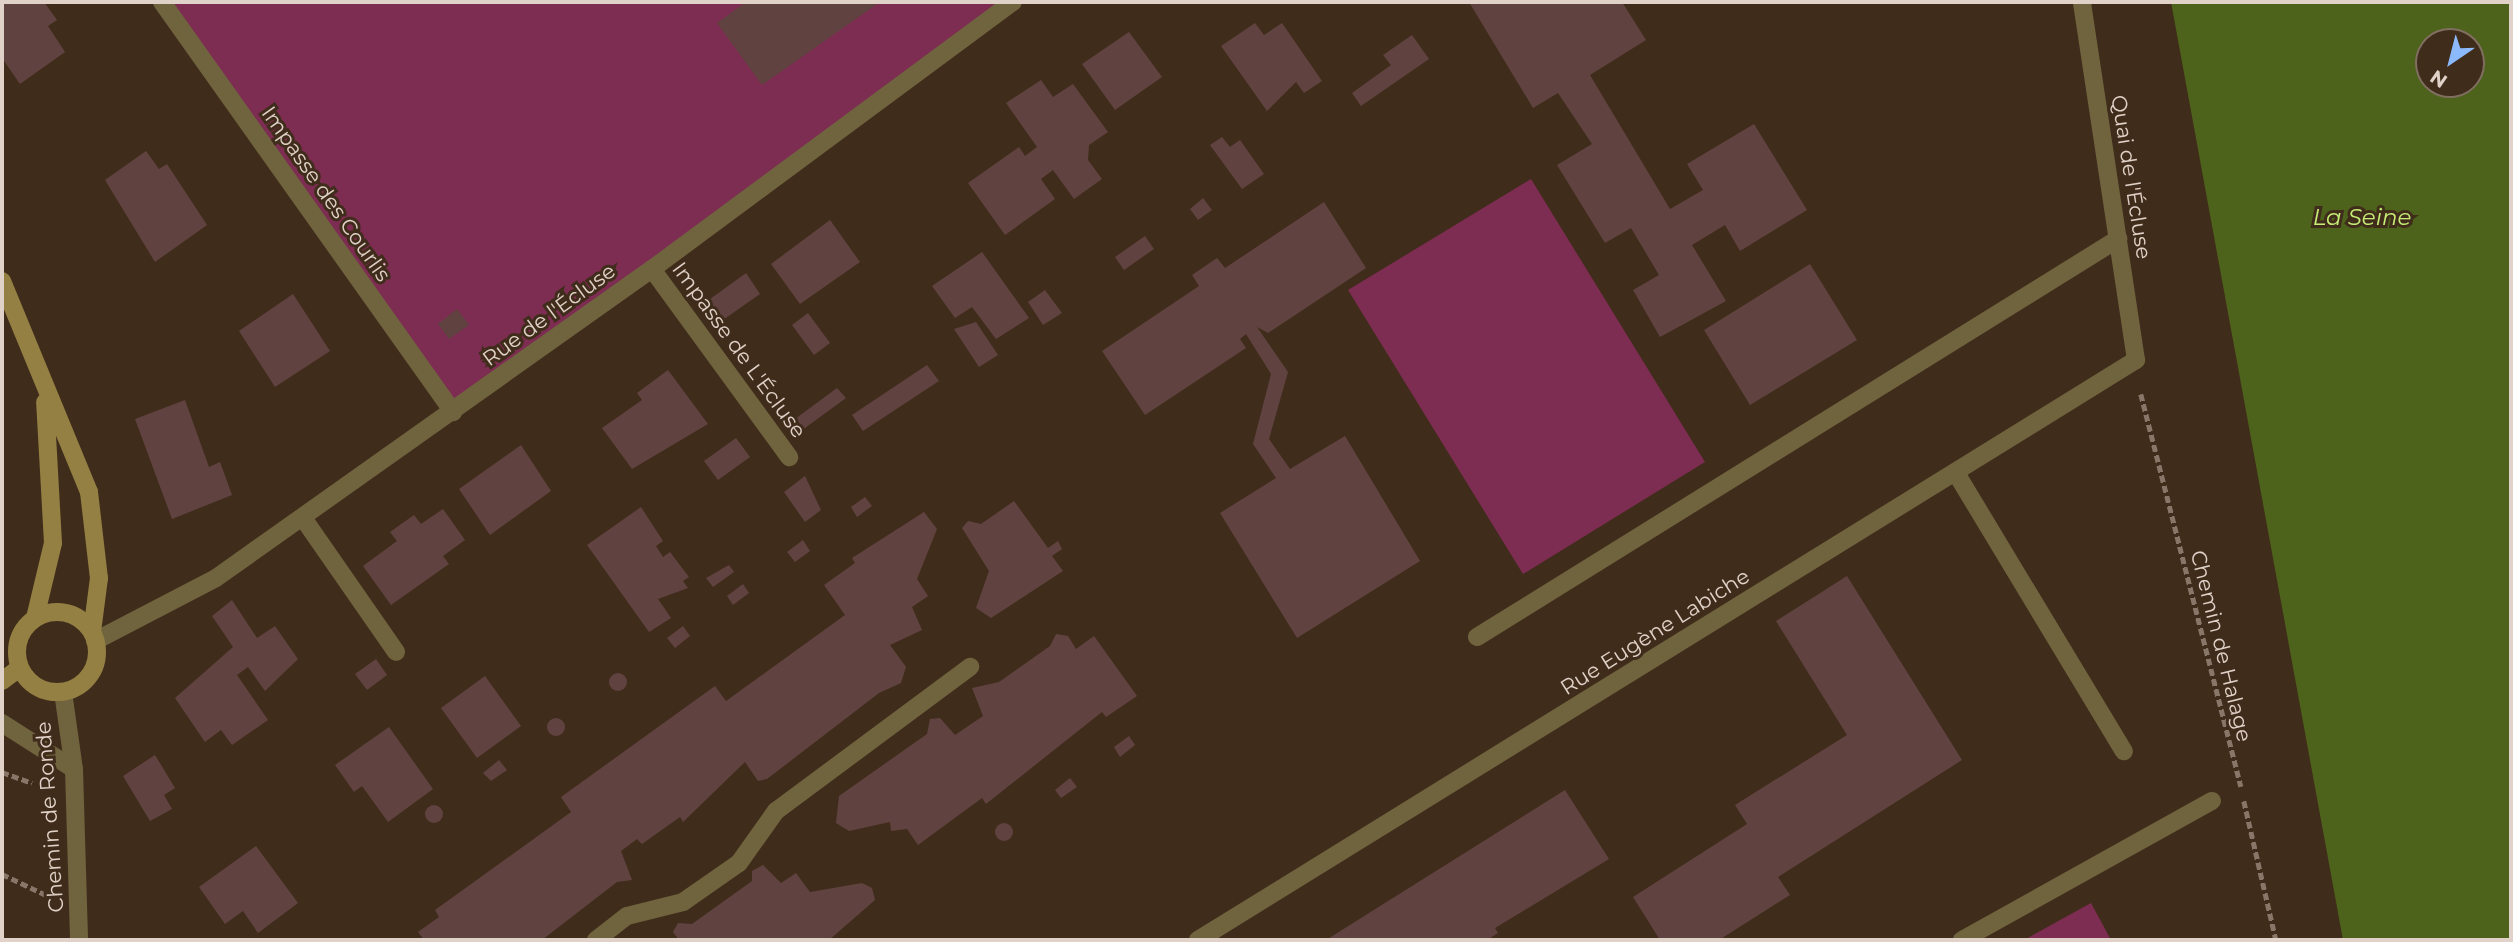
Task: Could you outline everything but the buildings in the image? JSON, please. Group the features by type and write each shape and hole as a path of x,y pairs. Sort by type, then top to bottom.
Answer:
{"street":[{"name":"Impasse des Courlis","path":"162,2 453,412"},
{"name":"Rue de l'Écluse","path":"93,636 216,578 652,270 1013,2"},
{"name":"Quai de l'Écluse","path":"2082,2 2136,360"},
{"path":"1478,637 2118,239"},
{"name":"Impasse de L'Écluse","path":"652,270 789,457"},
{"path":"2,281 89,492 99,578 93,636 87,678 64,692 42,690 19,668 20,634 35,618 53,544 43,385"},
{"name":"Rue Eugène Labiche","path":"1198,940 2136,360"},
{"path":"1956,473 2124,751"},
{"path":"303,518 396,652"},
{"path":"35,618 60,612 93,636"},
{"path":"596,940 627,916 683,902 739,863 776,811 970,667"},
{"path":"2,681 19,668"},
{"name":"Chemin de Ronde","path":"64,692 74,769 79,940"},
{"path":"2,723 74,769"},
{"path":"1962,940 2212,801"}],"path":[{"name":"Chemin de Halage","path":"2136,360 2276,940"},
{"path":"2,874 55,899"}],"shaded area":[{"path":"162,2 1011,2 453,412"},
{"path":"1531,179 1705,462 1523,574 1348,290"},
{"path":"2091,903 2111,940 2024,940"}],"water":[{"name":"La Seine","path":"2171,2 2511,2 2511,940 2343,940"}]}
